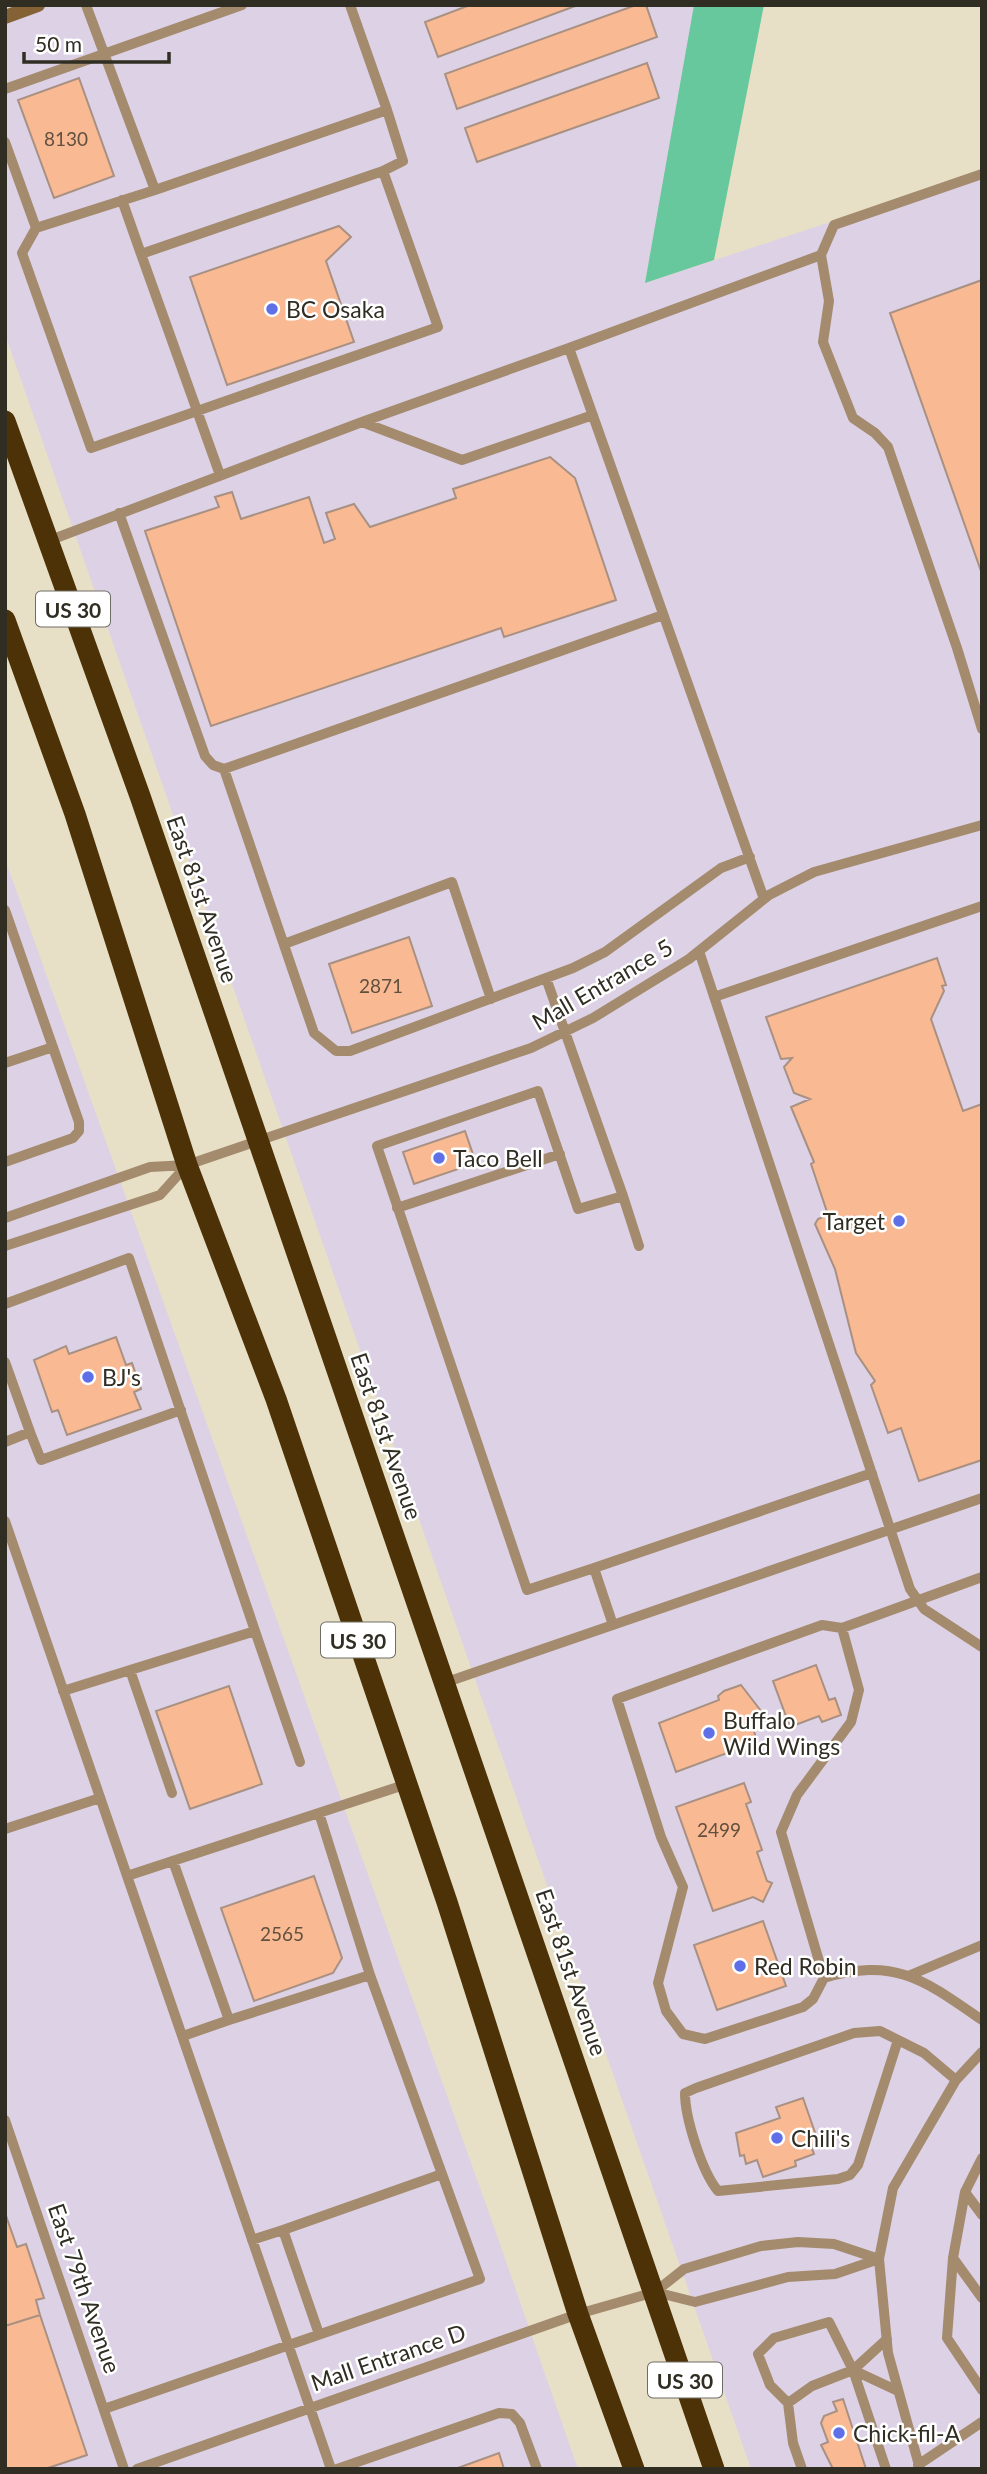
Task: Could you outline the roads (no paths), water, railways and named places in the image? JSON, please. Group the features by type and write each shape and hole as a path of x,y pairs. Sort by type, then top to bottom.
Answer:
{"highway":[{"name":"East 81st Avenue","path":"5,421 140,796 714,2469"},
{"name":"US 30","path":"5,620 75,814 187,1165 275,1399 407,1784 578,2314 634,2469"}],"street":[{"path":"5,17 29,7"}],"lane":[{"path":"86,5 155,190"},
{"path":"5,89 242,5"},
{"path":"141,254 400,165 403,156 350,5"},
{"path":"383,171 438,327 90,448 22,253 36,228 387,110"},
{"path":"5,142 36,228"},
{"path":"982,174 834,225 821,255 829,301 823,342 853,418 875,433 888,447 982,729"},
{"path":"122,200 220,475"},
{"path":"48,541 362,422 821,255"},
{"path":"569,348 764,899"},
{"path":"362,422 462,460 593,415"},
{"path":"119,513 205,756 212,765 224,769 663,615"},
{"path":"224,769 314,1032 336,1051 350,1051 546,978 606,952 702,880 722,867 750,857"},
{"name":"Mall Entrance 5","path":"5,1219 150,1167 187,1165 531,1048 593,1018 699,951 764,899 814,872 982,825"},
{"path":"284,944 452,882 491,999"},
{"path":"714,997 982,906"},
{"path":"5,910 79,1122 79,1130 65,1142 5,1162"},
{"path":"699,951 909,1589 924,1609 982,1647"},
{"path":"546,978 639,1246"},
{"path":"5,1063 52,1046"},
{"path":"623,1196 578,1209 538,1091 377,1146 527,1590 872,1473"},
{"path":"397,1208 560,1153"},
{"name":"Mall Entrance 5","path":"5,1246 160,1195 187,1165"},
{"path":"5,1304 129,1258 300,1762"},
{"path":"5,1362 41,1460 181,1410"},
{"path":"5,1442 30,1432"},
{"path":"444,1683 982,1498"},
{"path":"5,1521 331,2469"},
{"path":"594,1568 613,1625"},
{"path":"842,1628 859,1690 851,1722 797,1795 781,1832 824,1978 813,1999 803,2007 705,2039 683,2035 666,2011 658,1983 683,1886 661,1837 617,1699 822,1625 842,1628 982,1577"},
{"path":"64,1691 255,1631"},
{"path":"130,1670 172,1793"},
{"path":"127,1876 407,1784"},
{"path":"5,1829 100,1798"},
{"path":"104,2409 480,2279 370,1975 319,1813"},
{"path":"173,1861 229,2020"},
{"path":"908,1976 982,1945"},
{"path":"824,1978 854,1969 892,1969 933,1986 982,2020"},
{"path":"183,2036 370,1975"},
{"path":"898,2040 858,2165 850,2175 838,2179 718,2191 710,2180 685,2107 685,2094 854,2033 880,2031 898,2040 924,2053 956,2080"},
{"path":"982,2052 956,2080 893,2188 879,2259 887,2339 919,2467 982,2422"},
{"name":"East 79th Avenue","path":"5,2120 124,2469"},
{"path":"982,2158 965,2192 953,2258 947,2338 982,2390"},
{"path":"252,2240 442,2174"},
{"path":"965,2192 982,2215"},
{"path":"283,2230 319,2334"},
{"name":"Mall Entrance D","path":"137,2469 309,2406 578,2314 655,2292 684,2269 761,2246 798,2242 834,2244 879,2259"},
{"path":"953,2258 982,2298"},
{"name":"Mall Entrance D","path":"655,2292 695,2302 788,2277 835,2274 879,2259"},
{"path":"802,2469 793,2444 788,2403 770,2385 758,2354 774,2338 829,2322 853,2370 886,2469"},
{"path":"788,2403 812,2386 853,2370 887,2339"},
{"path":"853,2370 898,2391"},
{"path":"337,2469 499,2413 513,2414 520,2423 537,2469"}],"place":[{"name":"BC Osaka","path":"272,309"},
{"name":"Taco Bell","path":"439,1158"},
{"name":"Target","path":"899,1221"},
{"name":"BJ's","path":"88,1377"},
{"name":"Buffalo Wild Wings","path":"709,1733"},
{"name":"Red Robin","path":"740,1966"},
{"name":"Chili's","path":"777,2138"},
{"name":"Chick-fil-A","path":"839,2433"}]}
